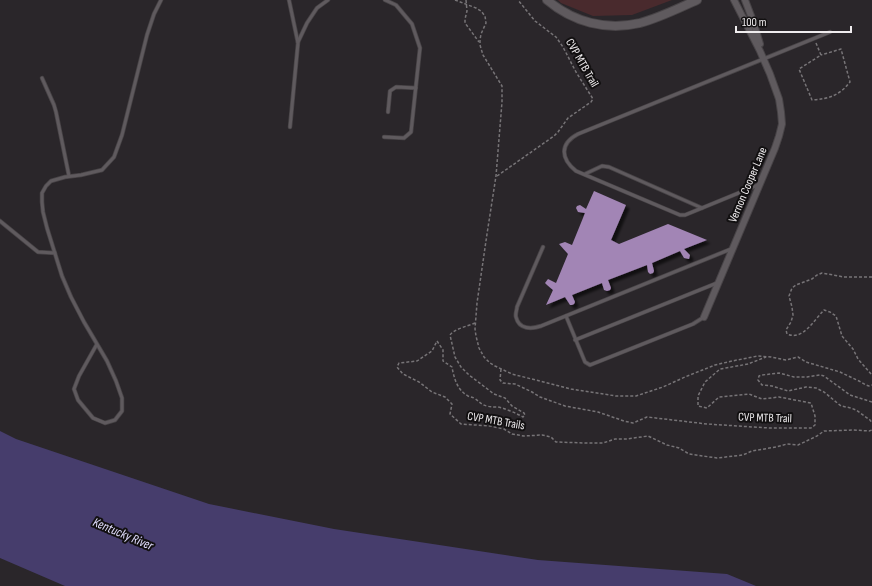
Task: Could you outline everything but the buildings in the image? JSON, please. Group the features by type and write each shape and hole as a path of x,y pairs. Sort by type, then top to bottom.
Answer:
{"street":[{"path":"547,0 566,14 582,21 598,25 612,26 648,20 697,0"},
{"name":"Vernon Cooper Lane","path":"734,0 764,59"},
{"name":"Vernon Cooper Lane","path":"704,316 780,136 782,124 782,112 779,100 764,59 746,0"}],"lane":[{"path":"97,344 74,389 78,400 92,418 105,423 115,420 122,411 122,398 107,361 71,297 62,276 43,212 42,193 51,181 102,170 114,157 122,135 147,35 154,14 161,0"},
{"path":"288,0 298,43"},
{"path":"290,127 298,43 306,23 317,8 328,0"},
{"path":"384,137 404,138 411,132 420,48 412,24 396,5 385,0"},
{"path":"760,184 685,215 680,215 576,171 569,165 565,158 564,149 567,142 578,134 830,32"},
{"path":"42,78 56,112 69,176"},
{"path":"388,112 390,91 396,87 416,88"},
{"path":"585,174 602,166 609,167 702,208"},
{"path":"0,221 38,252 55,253"},
{"path":"543,247 517,307 516,316 519,324 533,329 733,248"},
{"path":"575,340 718,283"},
{"path":"566,316 585,362 590,365 693,324 704,316"}],"path":[{"path":"455,0 481,11 485,16 486,23 481,34 480,43 483,55 502,86 496,176 475,323 479,348 484,357 490,363 512,374 571,389 616,396 636,396 663,387 715,365 758,356 786,360 798,357 806,362 840,372 866,385 872,385"},
{"path":"466,0 467,11 465,23 480,43"},
{"name":"CVP MTB Trail","path":"496,176 554,136 568,118 593,99 556,37 535,20 518,0"},
{"path":"814,38 821,55"},
{"path":"841,49 850,82 846,88 839,93 822,100 812,100 799,69 821,55 841,49"},
{"path":"872,277 844,277 822,273 812,279 796,285 792,288 789,296 793,315 786,330 788,334 792,336 802,334 824,310 833,313 836,316 842,336 853,349 858,359 872,375"},
{"name":"CVP MTB Trails","path":"475,323 452,331 450,335 455,357 473,378 494,394 505,398 512,406 524,413 525,415 523,417 498,407 480,404 468,396 457,385 452,367 443,361 443,350 437,341 432,352 417,361 399,363 397,367 403,374 419,382 432,392 445,397 452,404 450,414 461,424 490,426 504,429 512,434 524,436 542,435 551,437 556,442 603,443 615,439 648,436 667,445 679,448 689,454 717,458 787,444 798,445 824,431 872,430"},
{"name":"CVP MTB Trail","path":"501,369 500,380 503,383 515,384 540,397 566,406 598,412 624,421 633,422 646,416 707,424 769,428 811,428 816,425 811,403 779,397 762,399 749,394 719,397 707,408 698,406 698,396 705,382 720,369 748,364 766,356"},
{"path":"872,402 850,396 824,376 820,375 794,377 779,373 759,376 758,380 762,385 772,386 788,391 806,387 816,388 824,392 841,406 856,410 872,423"}],"shaded area":[{"path":"558,0 672,0 632,15 593,16 561,3"}],"water":[{"name":"Kentucky River","path":"0,431 16,439 209,504 334,529 538,560 727,574 756,586 65,586 0,558"}]}
